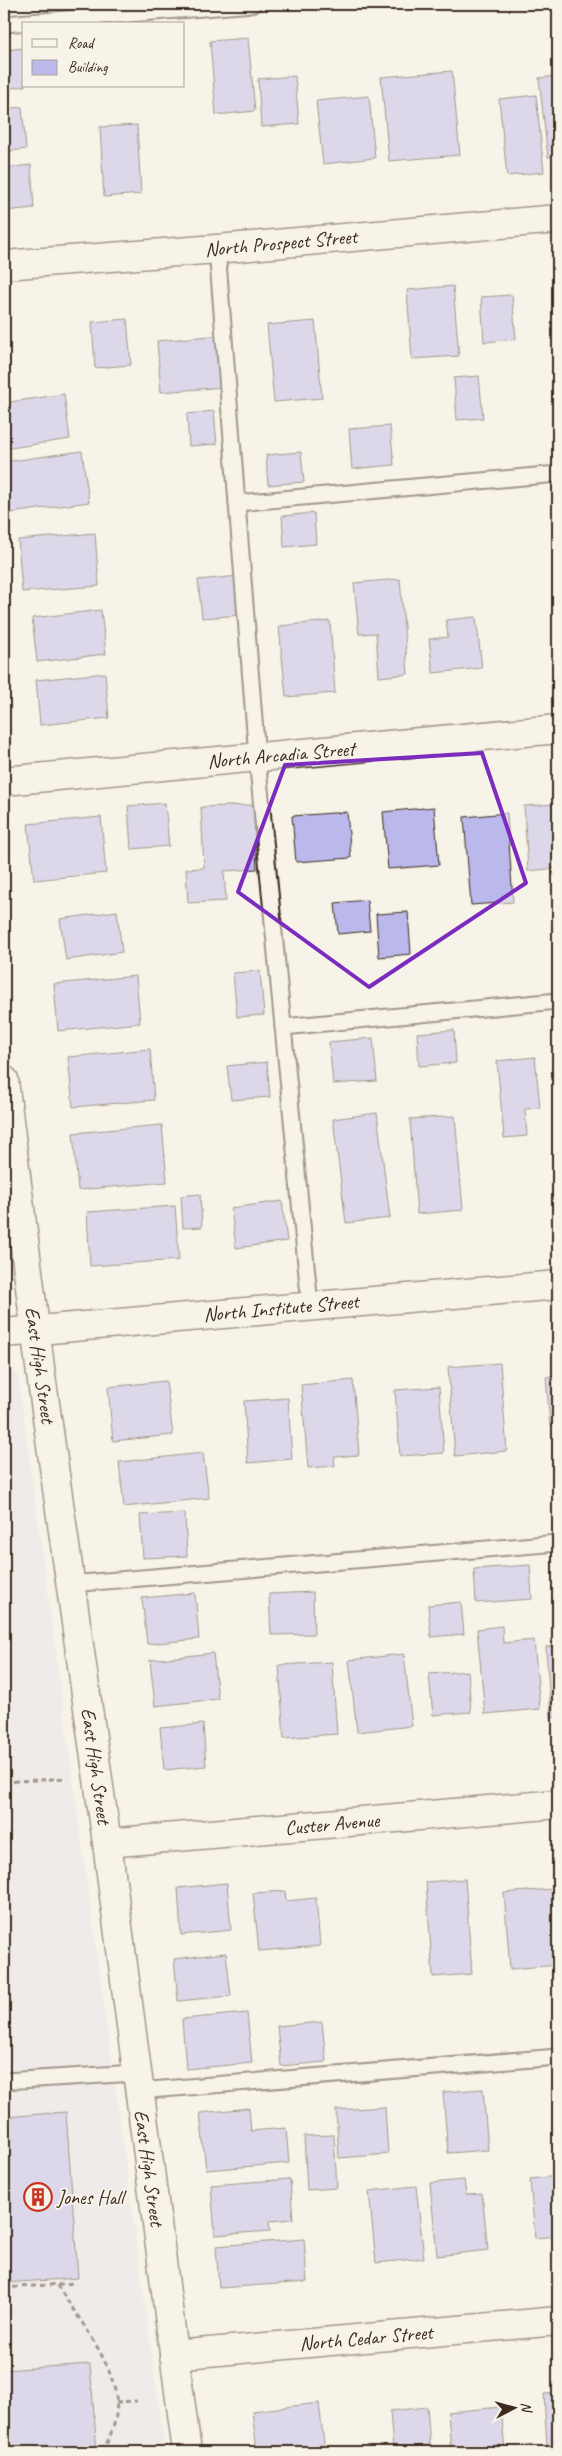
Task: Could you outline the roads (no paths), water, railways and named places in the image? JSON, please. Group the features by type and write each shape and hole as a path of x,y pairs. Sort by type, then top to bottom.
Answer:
{"street":[{"name":"North Prospect Street","path":"4,265 217,249 558,219"},
{"name":"North Arcadia Street","path":"4,781 558,729"},
{"name":"East High Street","path":"4,1080 35,1330 97,1776 187,2452"},
{"name":"North Institute Street","path":"4,1332 558,1285"},
{"name":"Custer Avenue","path":"106,1843 558,1804"},
{"name":"North Cedar Street","path":"174,2355 558,2321"}],"lane":[{"path":"25,22 194,6 253,4"},
{"path":"4,24 22,22"},
{"path":"217,249 257,757 310,1306"},
{"path":"237,503 558,474"},
{"path":"283,1027 558,1001"},
{"path":"70,1584 558,1543"},
{"path":"4,2081 137,2082 558,2057"}],"place":[{"name":"Jones Hall","path":"38,2197"}]}
